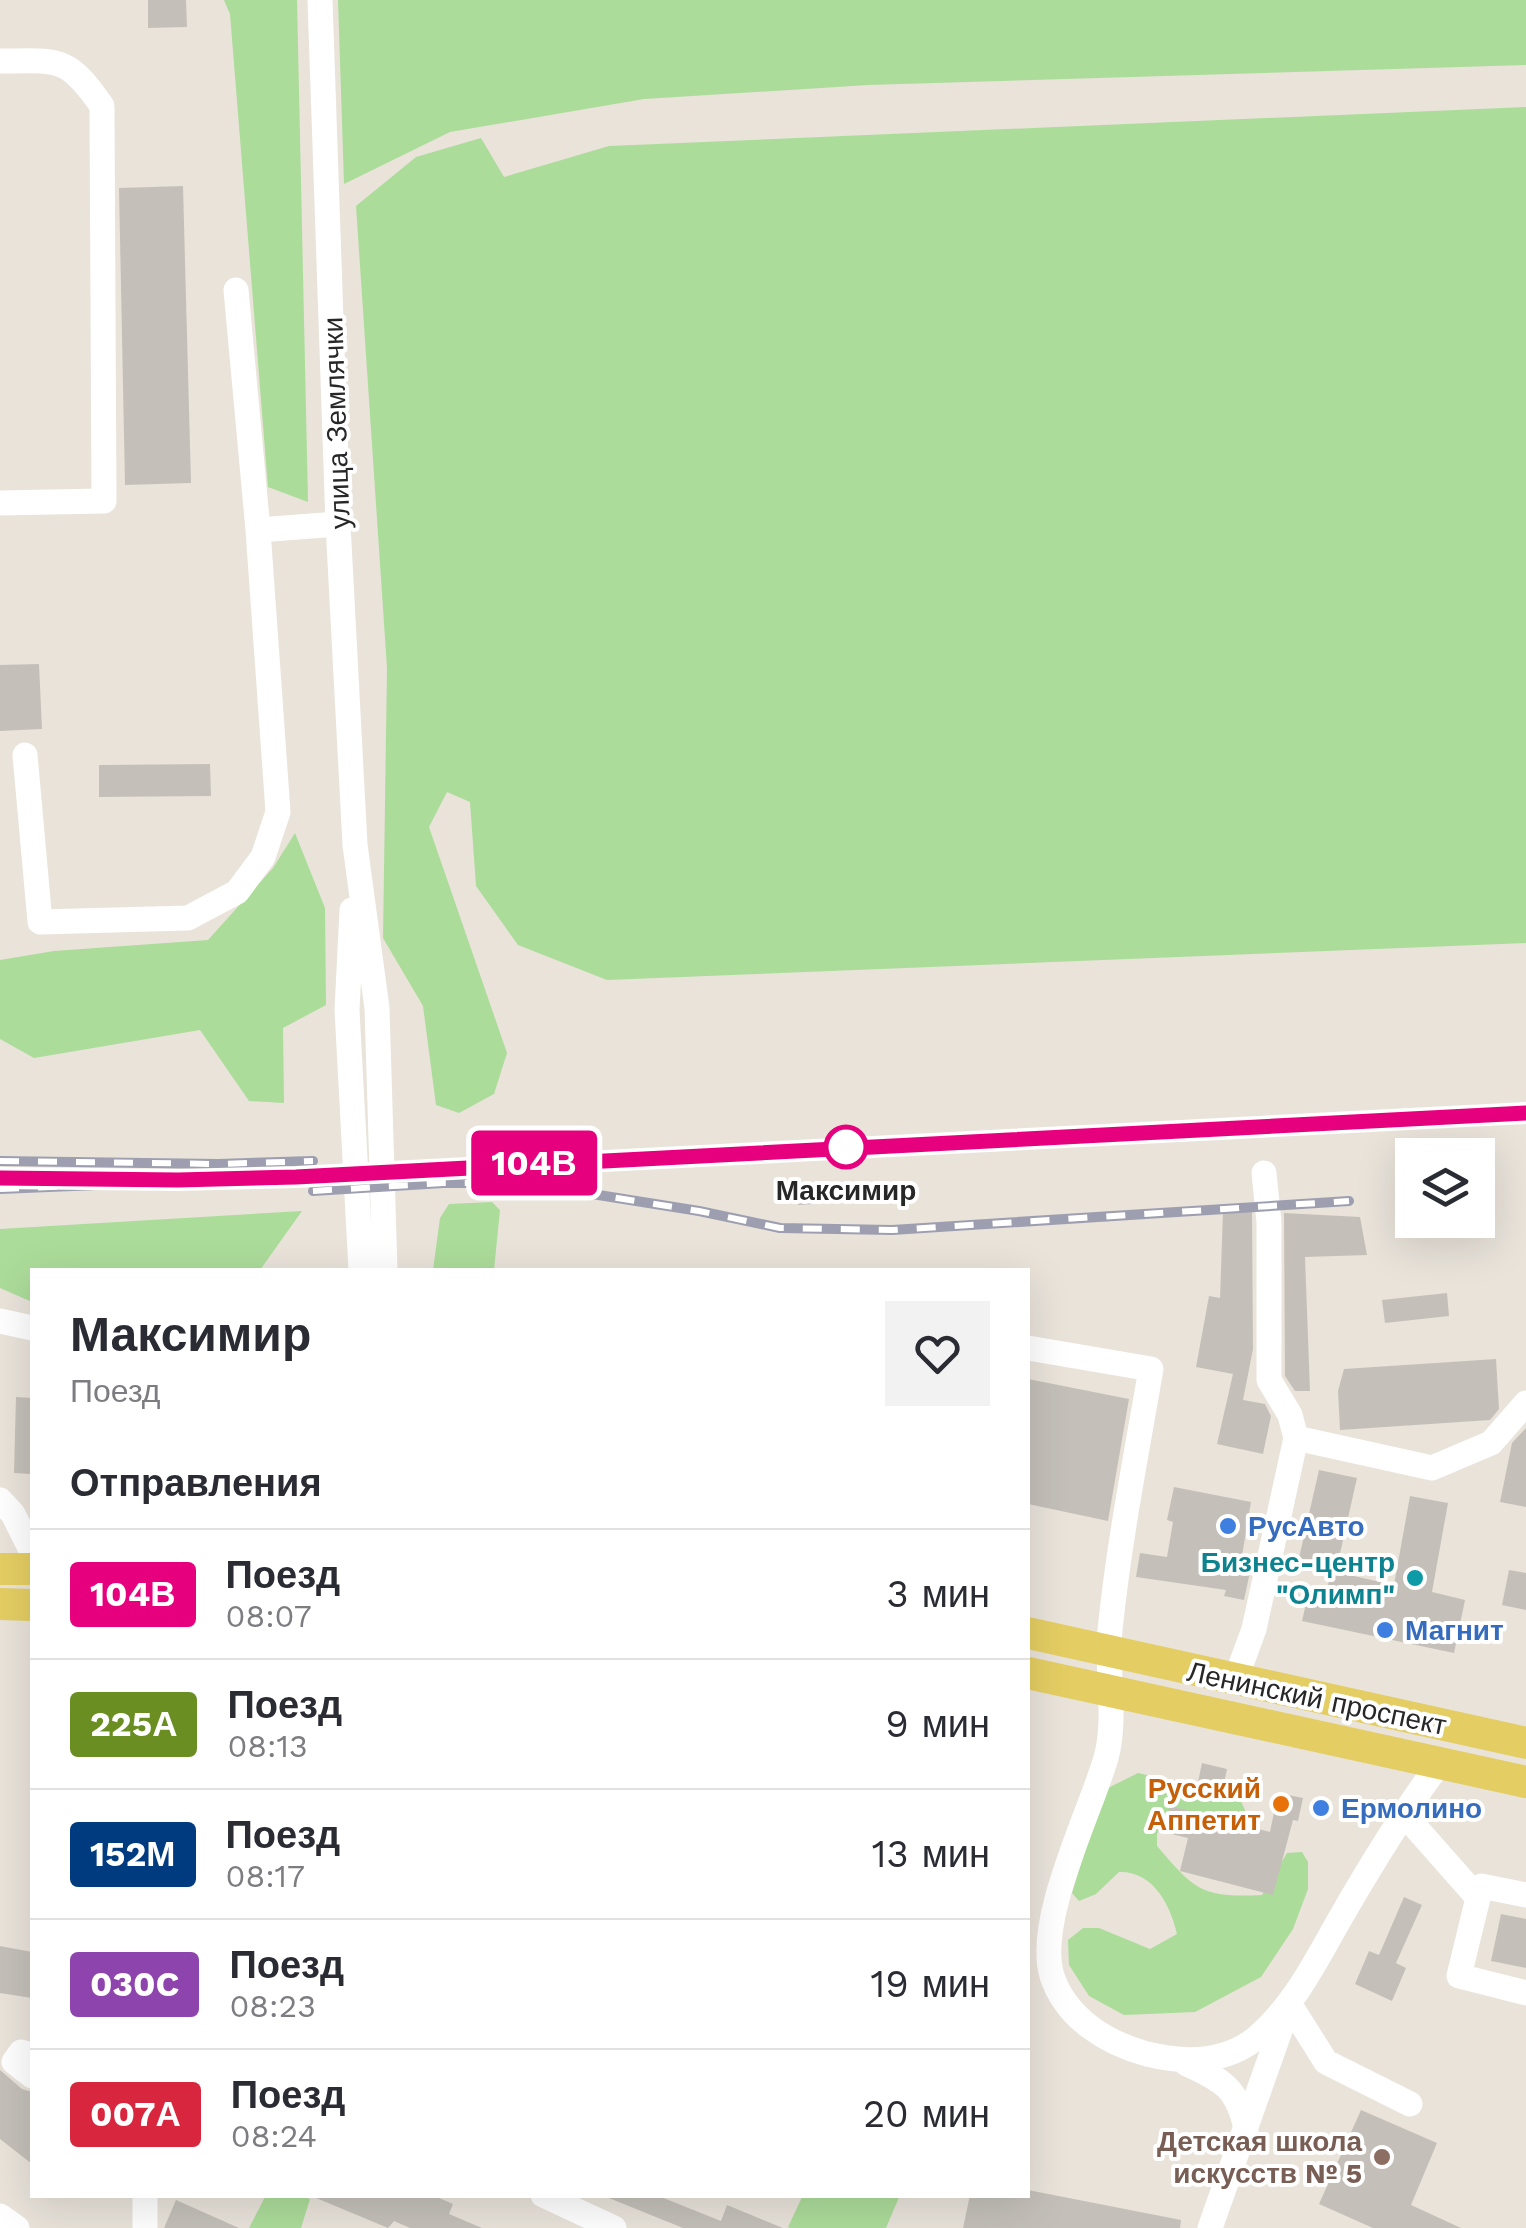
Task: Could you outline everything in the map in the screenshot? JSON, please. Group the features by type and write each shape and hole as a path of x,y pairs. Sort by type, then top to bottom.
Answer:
{"main road":[{"path":"0,1568 30,1570"},
{"path":"0,1604 30,1605"},
{"name":"Ленинский проспект","path":"1030,1634 1523,1743"},
{"name":"Ленинский проспект","path":"1030,1673 1526,1782"},
{"path":"1439,1764 1442,1745 1447,1741 1496,1750 1523,1743"}],"street":[{"name":"улица Землячки","path":"320,0 338,524 355,845 377,1008 386,1268"},
{"path":"0,61 60,61 84,80 102,106 104,500 0,503"},
{"path":"25,755 40,922 188,918 237,892 263,857 278,812 236,290"},
{"path":"258,530 338,524"},
{"name":"улица Землячки","path":"355,845 347,1010 361,1268"},
{"path":"1235,1681 1254,1629 1296,1438 1290,1414 1269,1380 1269,1222 1264,1173"},
{"path":"0,1321 30,1328"},
{"path":"1030,1348 1151,1369 1117,1570 1108,1652 1107,1754 1058,1896 1039,1975 1084,2024 1144,2053 1180,2060 1204,2060 1232,2053 1252,2041 1290,2005"},
{"path":"1296,1438 1432,1468 1490,1443 1526,1403"},
{"path":"0,1482 6,1507 30,1549"},
{"path":"1210,2228 1290,2005 1403,1812 1439,1764"},
{"path":"1403,1812 1478,1898"},
{"path":"1526,1895 1481,1886 1458,1976 1526,1993"},
{"path":"1290,2005 1326,2062 1410,2104"},
{"path":"30,2054 21,2052 14,2062 30,2074"},
{"path":"1180,2060 1218,2078 1233,2092 1242,2108 1246,2130"},
{"path":"144,2228 145,2198"},
{"path":"549,2198 614,2228"},
{"path":"0,2216 17,2228"}],"green space":[{"path":"224,0 297,0 308,502 268,487 230,14"},
{"path":"338,0 1526,0 1526,65 868,85 644,99 450,132 344,184"},
{"path":"1526,107 1526,943 607,980 518,945 476,886 470,802 447,792 429,827 507,1053 494,1094 459,1113 436,1105 423,1006 383,938 387,668 356,206 416,157 481,138 504,177 609,146"},
{"path":"295,833 325,908 326,1005 283,1028 284,1103 249,1101 200,1030 34,1058 0,1039 0,960 54,951 208,940 273,868"},
{"path":"492,1202 500,1210 494,1268 433,1268 440,1218 449,1204"},
{"path":"302,1211 261,1268 30,1268 30,1301 0,1288 0,1229"},
{"path":"1138,1773 1238,1795 1245,1810 1241,1826 1166,1820 1157,1834 1157,1846 1201,1888 1225,1895 1262,1895 1287,1853 1302,1852 1308,1862 1308,1889 1293,1929 1261,1977 1195,2012 1124,2015 1089,1996 1069,1965 1068,1940 1083,1928 1099,1928 1150,1949 1177,1934 1158,1891 1131,1873 1119,1872 1096,1894 1079,1901 1072,1893 1104,1790"},
{"path":"264,2198 310,2199 301,2228 249,2228"},
{"path":"802,2198 899,2198 886,2228 788,2227"}],"building":[{"path":"148,0 186,0 187,27 148,28"},
{"path":"183,186 191,483 125,485 119,188"},
{"path":"39,664 42,729 0,731 0,665"},
{"path":"210,764 211,796 99,797 99,765"},
{"path":"876,1185 877,1200 798,1205 797,1189"},
{"path":"1223,1211 1252,1212 1253,1349 1243,1400 1265,1404 1271,1416 1263,1454 1217,1444 1233,1374 1196,1367 1209,1296 1220,1298"},
{"path":"1284,1213 1360,1217 1367,1255 1305,1257 1310,1391 1295,1391 1285,1376"},
{"path":"1447,1293 1449,1316 1385,1323 1382,1300"},
{"path":"1496,1359 1499,1409 1490,1420 1340,1430 1338,1391 1344,1369"},
{"path":"1030,1379 1129,1399 1108,1521 1030,1504"},
{"path":"16,1397 30,1398 30,1474 14,1473"},
{"path":"1526,1428 1526,1507 1500,1502 1512,1443"},
{"path":"1319,1470 1357,1478 1337,1567 1299,1558"},
{"path":"1174,1487 1251,1502 1242,1556 1253,1558 1244,1600 1224,1596 1226,1590 1136,1577 1140,1553 1167,1557 1173,1522 1167,1520"},
{"name":"Бизнес-центр \"Олимп\"","path":"1410,1496 1448,1503 1432,1592 1465,1600 1454,1653 1302,1621 1308,1595 1325,1599 1331,1571 1394,1585"},
{"path":"1509,1570 1526,1573 1526,1610 1502,1605"},
{"path":"1202,1763 1227,1769 1223,1788 1198,1782"},
{"path":"1278,1793 1303,1798 1298,1821 1293,1820 1273,1895 1180,1871 1188,1838 1163,1832 1170,1806 1270,1832"},
{"path":"1404,1897 1422,1905 1396,1963 1406,1968 1392,2001 1355,1984 1369,1951 1379,1955"},
{"path":"1501,1914 1526,1919 1526,1968 1491,1961"},
{"path":"0,1946 30,1952 30,1998 0,1993"},
{"path":"0,2070 30,2091 30,2162 0,2139"},
{"path":"1361,2110 1437,2143 1411,2205 1461,2228 1373,2228 1319,2204"},
{"path":"1030,2190 1181,2220 1180,2228 963,2228 969,2198 1030,2198"},
{"path":"316,2198 439,2198 453,2204 449,2214 482,2228 410,2228 394,2221 388,2228"},
{"path":"609,2198 664,2198 721,2221 727,2205 783,2228 683,2228"},
{"path":"176,2200 239,2228 164,2228"}],"railway":[{"path":"0,1189 1526,1113"},
{"path":"0,1161 313,1161"},
{"path":"313,1191 443,1183 523,1183 780,1228 892,1230 1349,1201"}],"train":[{"name":"104В","path":"0,1178 296,1177 1526,1113"}],"place":[{"name":"Максимир","path":"846,1147"},
{"name":"РусАвто","path":"1228,1526"},
{"name":"Бизнес-центр \"Олимп\"","path":"1415,1578"},
{"name":"Магнит","path":"1385,1630"},
{"name":"Русский Аппетит","path":"1281,1804"},
{"name":"Ермолино","path":"1321,1808"},
{"name":"Детская школа искусств № 5","path":"1382,2157"}]}
